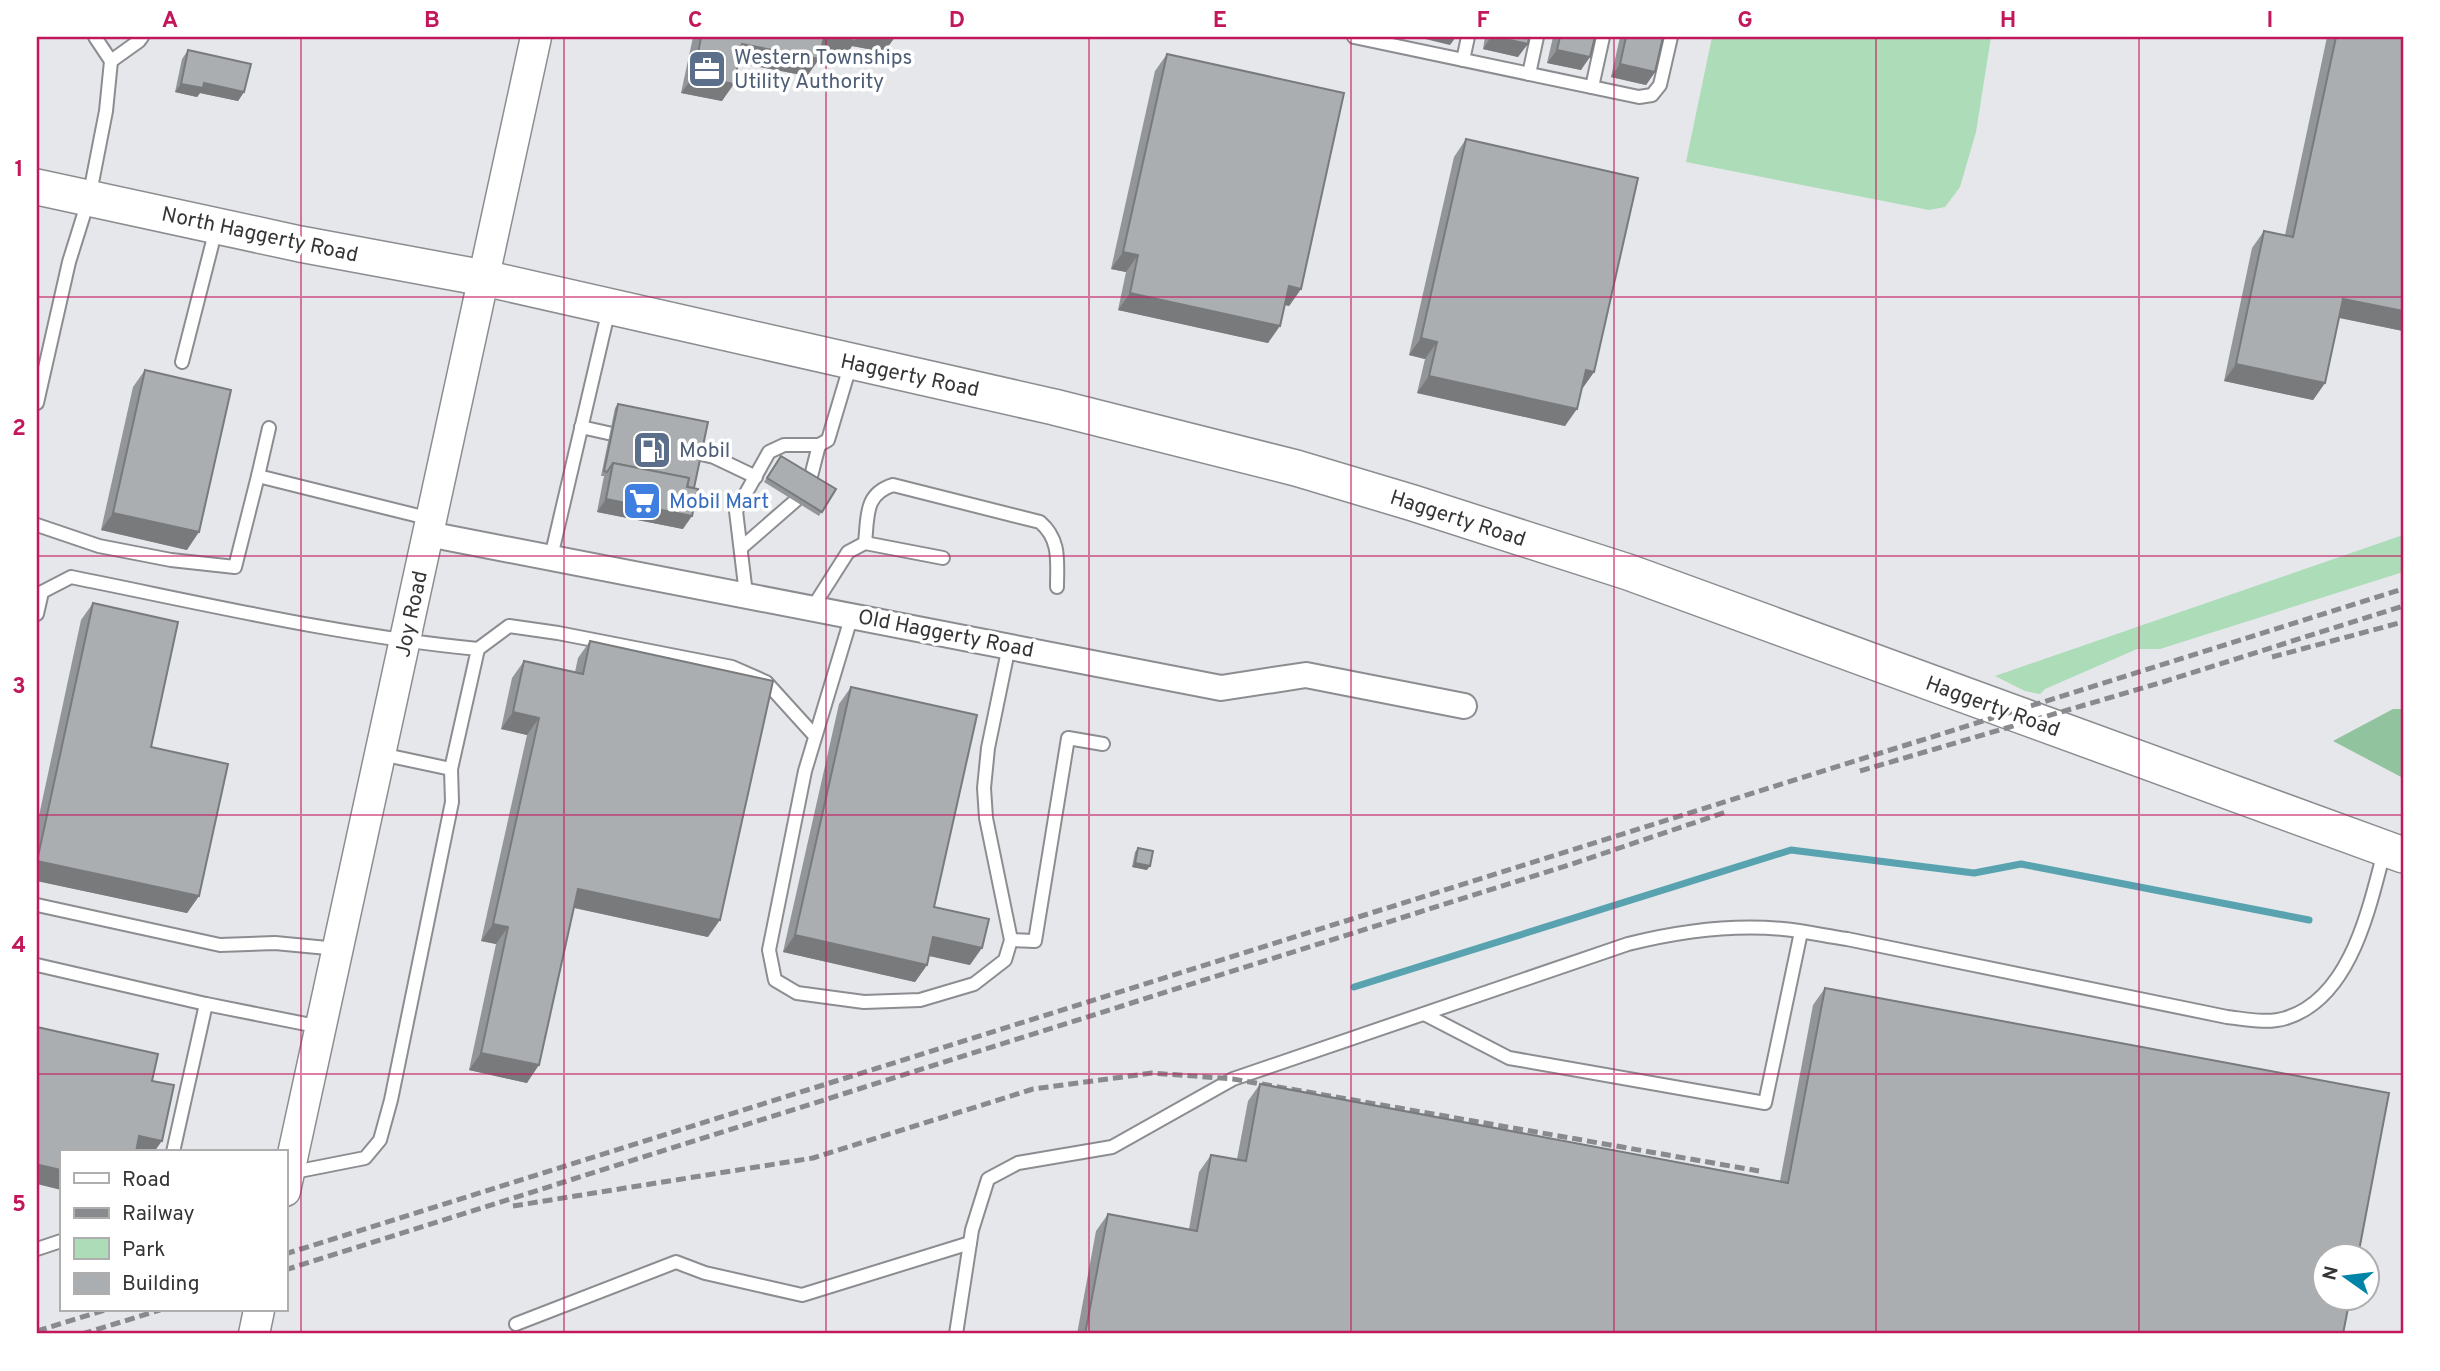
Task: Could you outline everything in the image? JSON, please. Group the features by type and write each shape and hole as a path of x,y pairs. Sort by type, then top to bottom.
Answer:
{"main road":[{"name":"North Haggerty Road","path":"37,187 300,244 484,278"},
{"name":"Haggerty Road","path":"484,278 1137,427 1296,468 1413,503 1628,572 2394,852"}],"street":[{"name":"Joy Road","path":"287,1182 536,37"},
{"name":"Old Haggerty Road","path":"429,526 551,557 1221,688 1306,676 1464,706"},
{"path":"254,1334 259,1312"}],"lane":[{"path":"37,403 69,262 89,198 106,111 111,61 95,37"},
{"path":"111,61 142,37"},
{"path":"1354,37 1401,41 1463,60 1639,97 1653,95 1660,85 1671,37"},
{"path":"1463,60 1468,37"},
{"path":"1530,74 1537,37"},
{"path":"1592,87 1603,37"},
{"path":"182,362 217,226"},
{"path":"551,557 609,307"},
{"path":"746,594 736,511 769,452 784,445 819,445 828,440 851,362"},
{"path":"581,426 634,439"},
{"path":"37,525 99,546 171,560 235,567 269,428"},
{"path":"741,548 795,501 810,480 819,445"},
{"path":"674,448 714,457 756,477"},
{"path":"258,476 429,526"},
{"path":"865,543 870,504 881,489 893,485 1040,522 1051,531 1056,545 1057,587"},
{"path":"813,607 848,552 865,543 943,558"},
{"path":"37,614 42,592 71,577 405,642 478,649"},
{"path":"852,615 805,771 769,950 775,980 797,993 864,1002 920,1000 974,984 1005,960 1011,940 986,818 984,788 988,748 1009,646"},
{"path":"287,1182 365,1158 380,1140 409,1016 452,802 451,769 478,649 509,626 732,667 766,682 815,736"},
{"path":"1011,940 1035,941 1068,738 1103,744"},
{"path":"381,754 451,769"},
{"path":"956,1334 970,1243 988,1179 1018,1163 1112,1147 1233,1079 1628,944 1676,932 1713,928 1752,927 1801,932 2227,1017 2286,1019 2306,1008 2332,986 2350,959 2394,852"},
{"path":"37,905 220,944 275,943 338,949"},
{"path":"1424,1014 1509,1058 1765,1103 1801,932"},
{"path":"37,965 321,1027"},
{"path":"173,1150 206,1004"},
{"path":"37,1249 60,1241"},
{"path":"516,1324 676,1262 705,1273 802,1295 970,1243"}],"green space":[{"path":"1712,37 1991,37 1976,132 1960,187 1945,207 1929,210 1686,162"},
{"path":"2403,535 2403,572 2160,649 2137,649 2045,689 2040,694 2025,691 1995,676"},
{"path":"2393,709 2403,709 2403,778 2333,741"}],"building":[{"path":"701,37 824,37 819,59 742,44 734,84 694,76"},
{"path":"837,37 857,37 856,41"},
{"path":"1496,37 1529,37 1528,44"},
{"path":"1560,37 1595,37 1590,57 1557,50"},
{"path":"1626,37 1663,37 1655,72 1620,64"},
{"path":"2336,37 2403,37 2403,311 2343,299 2325,383 2236,364 2264,231 2293,237"},
{"path":"188,50 251,64 244,92 204,83 203,88 181,84"},
{"path":"1167,54 1344,93 1301,289 1289,286 1280,326 1130,293 1138,255 1123,252"},
{"path":"1466,139 1638,178 1594,372 1586,370 1577,409 1429,376 1437,342 1421,338"},
{"path":"145,370 231,390 199,532 113,513"},
{"path":"618,404 708,422 694,488 687,487 689,478 613,463 607,472 604,471"},
{"path":"781,456 836,489 822,512 767,478"},
{"path":"613,463 689,478 687,487 698,489 692,516 606,499"},
{"path":"93,603 178,622 151,747 228,764 199,896 37,861"},
{"path":"590,641 773,681 720,920 578,889 539,1065 481,1053 508,927 493,924 539,718 513,712 524,661 583,674"},
{"path":"851,687 977,715 934,907 989,919 982,948 933,937 927,965 795,935"},
{"path":"1138,848 1153,851 1150,866 1135,863"},
{"path":"1825,988 2389,1093 2361,1242 2310,1242 2310,1312 2347,1312 2343,1334 1085,1334 1108,1214 1197,1231 1211,1155 1246,1161 1260,1084 1788,1183"},
{"path":"37,1027 158,1054 152,1081 174,1085 162,1141 139,1136 136,1150 60,1150 60,1170 39,1165 37,1177"}],"waterway":[{"path":"1354,987 1791,850 1974,873 2021,864 2309,920"}],"railway":[{"path":"287,1253 2403,589"},
{"path":"1860,771 2163,682 2403,606"},
{"path":"2272,657 2403,622"},
{"path":"287,1269 1572,864 1726,812"},
{"path":"513,1206 813,1158 1033,1089 1152,1073 1233,1079 1759,1171"},
{"path":"37,1331 99,1312"},
{"path":"82,1334 154,1312"}],"place":[{"name":"Western Townships Utility Authority","path":"707,69"},
{"name":"Mobil","path":"652,450"},
{"name":"Mobil Mart","path":"642,501"}]}
